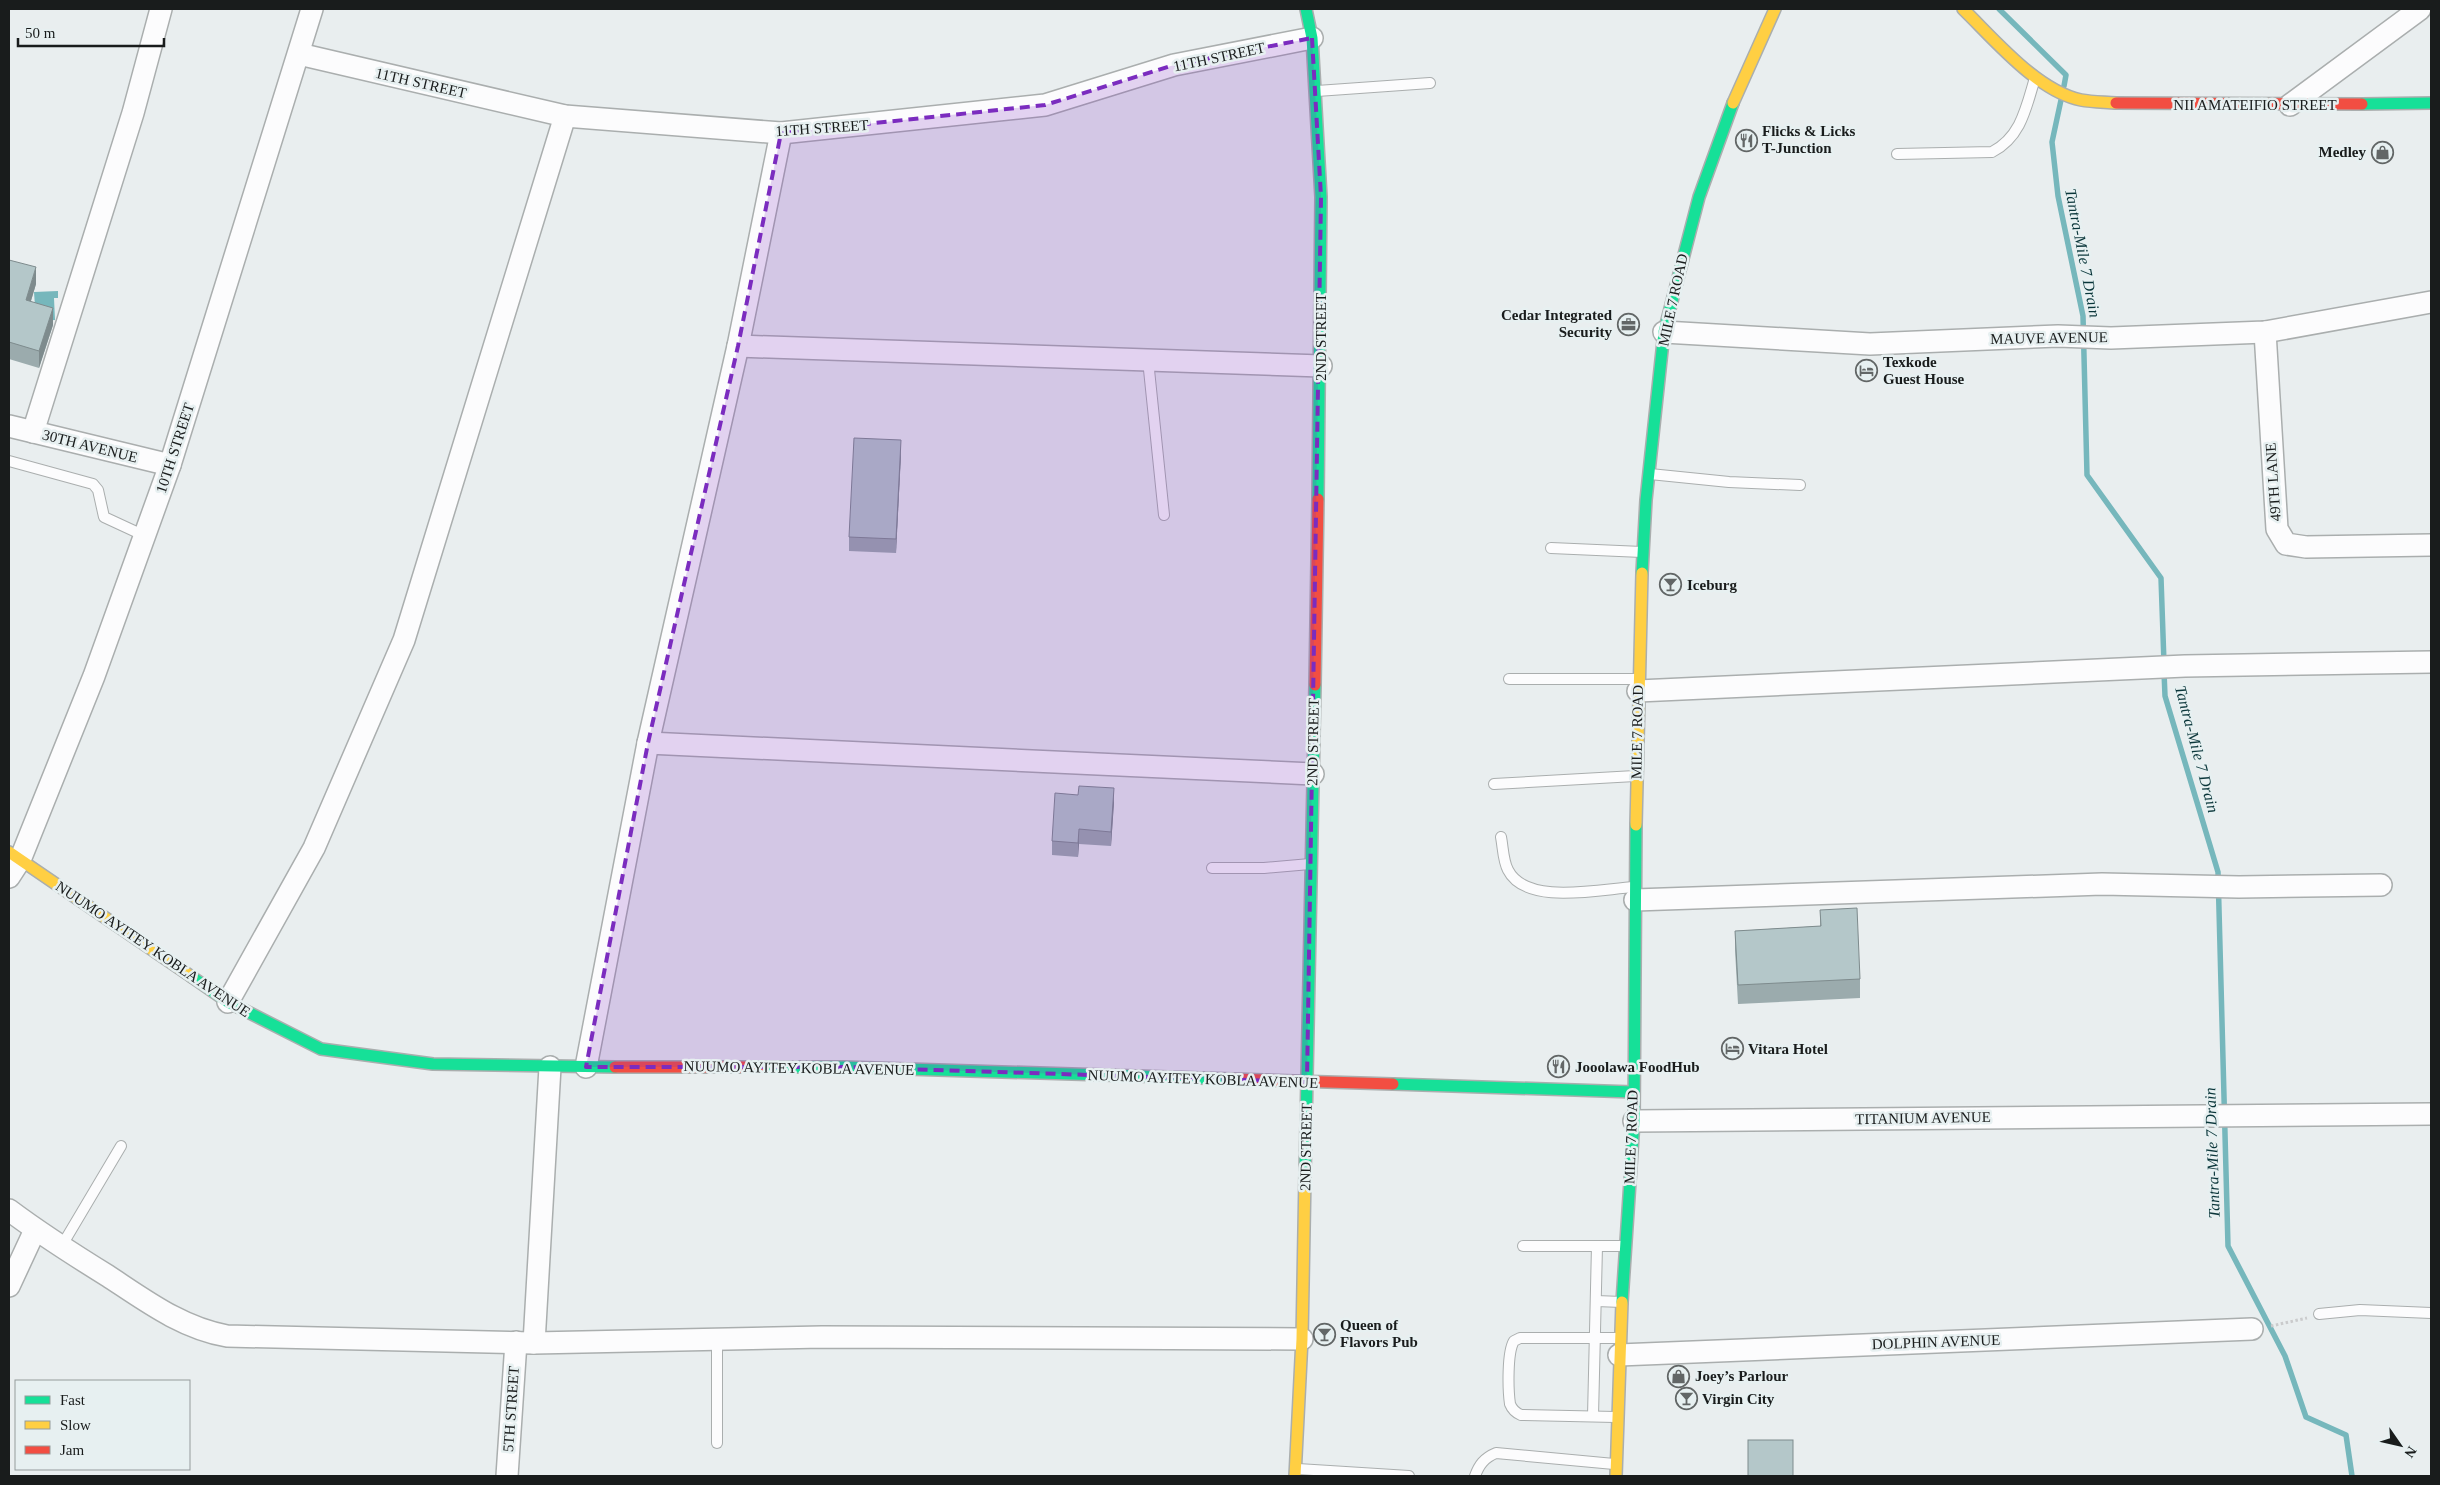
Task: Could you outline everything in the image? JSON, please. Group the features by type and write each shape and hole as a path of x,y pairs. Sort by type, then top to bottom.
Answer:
{"street":[{"path":"34,432 133,113 162,9"},
{"name":"10TH STREET","path":"12,863 94,676 170,465 312,9"},
{"name":"2ND STREET","path":"1296,1473 1302,1339 1321,366 1321,197 1312,38 1306,9"},
{"name":"MILE 7 ROAD","path":"1616,1476 1620,1347 1634,1121 1636,776 1643,552 1664,332 1698,197 1736,96 1776,9"},
{"path":"1963,9 2001,48 2039,80"},
{"path":"2290,105 2420,9"},
{"name":"11TH STREET","path":"299,54 565,116 781,133 1045,105 1174,65 1312,38"},
{"name":"NII AMATEIFIO STREET","path":"2039,80 2080,100 2125,104 2290,105 2431,103"},
{"path":"228,1002 314,848 404,640 565,116"},
{"path":"586,1067 648,743 738,346 781,133"},
{"name":"MAUVE AVENUE","path":"1664,332 1870,344 2058,336 2111,338 2265,332 2431,302"},
{"name":"49TH LANE","path":"2265,332 2277,529 2286,544 2306,547 2431,545"},
{"path":"738,346 1321,366"},
{"name":"30TH AVENUE","path":"9,426 170,465"},
{"path":"1638,685 2185,666 2431,662"},
{"path":"648,743 1312,774"},
{"name":"NUUMO AYITEY KOBLA AVENUE","path":"12,863 228,1002 272,1026 322,1049 433,1064 550,1067 843,1067 1633,1092"},
{"path":"1635,893 2102,884 2239,887 2380,884"},
{"name":"5TH STREET","path":"506,1476 525,1343 550,1067"},
{"name":"TITANIUM AVENUE","path":"1634,1121 2431,1114"},
{"path":"9,1210 35,1230 177,1320 206,1332 227,1336 525,1343 822,1337 1302,1339"},
{"path":"9,1286 35,1230"},
{"name":"DOLPHIN AVENUE","path":"1620,1347 2257,1329"}],"lane":[{"path":"1897,154 1992,152 2005,145 2014,136 2039,80"},
{"path":"1316,91 1430,83"},
{"path":"1148,360 1164,515"},
{"path":"9,461 93,484 98,490 104,517 145,536"},
{"path":"1649,474 1729,482 1800,485"},
{"path":"1551,548 1643,552"},
{"path":"1509,679 1638,685"},
{"path":"1494,784 1636,776"},
{"path":"1501,837 1507,869 1516,882 1525,888 1551,892 1635,893"},
{"path":"1212,868 1311,864"},
{"path":"61,1247 121,1146"},
{"path":"1524,1246 1626,1246"},
{"path":"1593,1416 1597,1246"},
{"path":"1596,1301 1623,1302"},
{"path":"2319,1314 2360,1310 2431,1313"},
{"path":"1618,1417 1521,1415 1516,1413 1510,1404 1509,1352 1514,1341 1520,1338 1595,1338 1620,1347"},
{"path":"717,1339 717,1443"},
{"path":"1475,1476 1481,1464 1488,1457 1496,1453 1616,1464"},
{"path":"1296,1473 1409,1476"}],"path":[{"path":"2257,1329 2298,1320"}],"highlighted area":[{"path":"1312,38 1321,197 1307,1082 843,1067 586,1067 648,743 738,346 781,133 1045,105 1174,65"}],"water":[{"path":"58,291 58,298 54,298 55,320 36,321 34,292"}],"building":[{"path":"9,260 36,267 26,300 53,308 39,351 9,342"},
{"path":"854,438 901,440 896,539 849,537"},
{"path":"1079,786 1114,788 1111,832 1079,829 1078,843 1052,841 1055,793 1078,795"},
{"path":"1857,908 1860,979 1738,985 1735,931 1821,926 1820,910"},
{"path":"1748,1440 1793,1440 1793,1476 1748,1476"}],"waterway":[{"name":"Tantra-Mile 7 Drain","path":"1999,9 2066,75 2064,86"},
{"name":"Tantra-Mile 7 Drain","path":"2061,100 2052,142 2058,196 2083,316 2087,475 2161,578 2164,663"},
{"name":"Tantra-Mile 7 Drain","path":"2164,672 2165,696 2218,872 2228,1246 2285,1356 2306,1417 2346,1435 2352,1476"}],"traffic: fast":[{"path":"1306,9 1312,38 1321,197 1318,499"},
{"path":"1642,573 1646,500 1664,332 1699,197 1733,103"},
{"path":"2362,104 2431,103"},
{"path":"1305,1175 1315,685"},
{"path":"1622,1302 1634,1121 1636,825"},
{"path":"192,977 228,1002 321,1049 433,1064 615,1067"},
{"path":"764,1067 843,1067 1232,1079"},
{"path":"1393,1084 1633,1092"}],"traffic: slow":[{"path":"1733,103 1775,9"},
{"path":"1963,9 2002,49 2048,86 2065,95 2081,100 2116,103"},
{"path":"1636,825 1642,573"},
{"path":"9,852 192,977"},
{"path":"1295,1476 1302,1339 1305,1175"},
{"path":"1616,1476 1622,1302"}],"traffic: jam":[{"path":"2116,103 2362,104"},
{"path":"1315,685 1318,499"},
{"path":"615,1067 764,1067"},
{"path":"1232,1079 1393,1084"}],"place":[{"name":"Flicks & Licks T-Junction","path":"1746,140"},
{"name":"Medley","path":"2382,152"},
{"name":"Cedar Integrated Security","path":"1628,324"},
{"name":"Texkode Guest House","path":"1867,371"},
{"name":"Iceburg","path":"1671,585"},
{"name":"Vitara Hotel","path":"1732,1049"},
{"name":"Jooolawa FoodHub","path":"1559,1067"},
{"name":"Queen of Flavors Pub","path":"1324,1334"},
{"name":"Joey’s Parlour","path":"1679,1376"},
{"name":"Virgin City","path":"1686,1399"}]}
